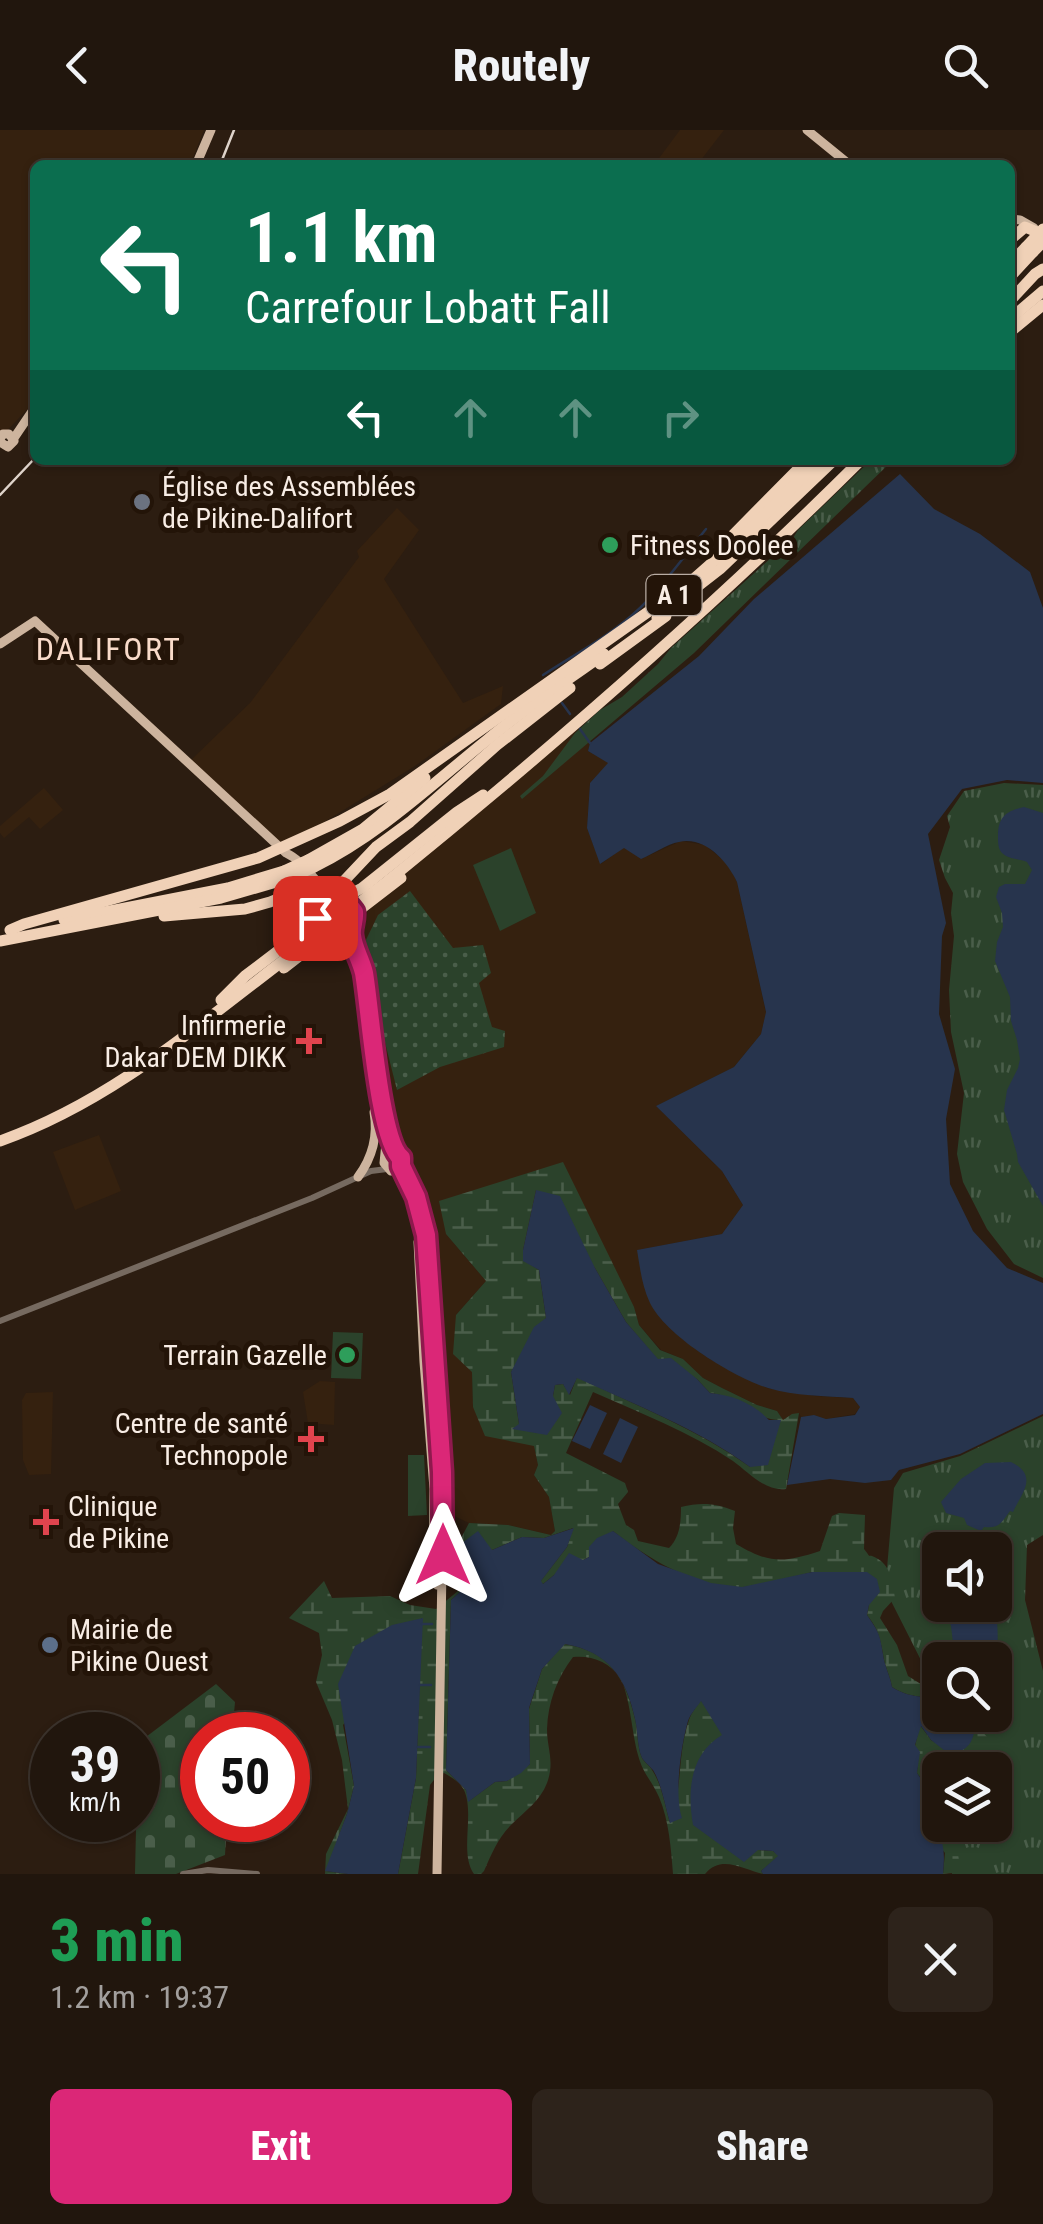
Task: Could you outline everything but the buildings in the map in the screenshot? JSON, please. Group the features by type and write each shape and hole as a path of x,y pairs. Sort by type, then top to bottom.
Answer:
{"highway":[{"path":"1015,224 1030,228 1038,241"},
{"path":"1015,260 1038,241"},
{"path":"1015,271 1038,241"},
{"path":"1015,296 1043,269"},
{"path":"1015,325 1038,310 1043,294"},
{"path":"1015,323 1043,294"},
{"path":"654,610 802,465"},
{"name":"A 1","path":"311,863 376,819 510,709 654,610 714,562 815,465"},
{"name":"A 1","path":"0,941 242,893 339,854 382,826 516,716 690,594 739,553 829,465"},
{"path":"353,922 362,908 467,822 485,797 782,530 847,465"},
{"path":"0,1138 114,1079 220,1005 388,878 733,584 856,465"},
{"path":"485,797 457,812 362,888 339,898 343,882 376,847 497,745 654,626 690,594"},
{"path":"5,932 283,851 390,794 510,709"},
{"name":"A 1","path":"5,932 287,874"},
{"path":"86,924 223,913 258,906 299,889 309,888 318,893"},
{"path":"220,1005 245,976 306,930 316,913"},
{"path":"220,1005 256,988 320,940 333,936"}],"main road":[{"path":"198,160 211,130"},
{"path":"807,130 844,160"},
{"path":"4,442 30,413"},
{"path":"0,644 35,621 294,857 323,889 353,908 352,936 364,977 391,1162 416,1197 426,1235 442,1472 434,1874"},
{"path":"283,851 318,893 316,913 320,931 348,943 356,959 385,1137 391,1162 413,1203 421,1236 438,1506 434,1874"},
{"path":"316,913 325,900 339,898"},
{"path":"333,936 353,922"},
{"path":"358,1176 373,1147 376,1121 363,1047 368,1042"},
{"path":"376,1121 385,1137"},
{"path":"421,1236 418,1242 434,1490 433,1576 437,1585"},
{"path":"425,1375 428,1358"}],"street":[{"path":"0,1321 312,1198 391,1162"},
{"path":"183,1874 208,1870 257,1874"}],"shaded area":[{"path":"0,130 204,130 192,160 30,160 30,406 0,438"},
{"path":"680,130 724,130 701,160 658,160"},
{"path":"397,508 419,530 384,579 463,703 503,686 501,704 415,766 282,844 191,760 250,703 359,557 357,551"},
{"path":"579,727 590,743 588,751 609,763 590,783 587,828 601,864 624,847 641,859 681,841 705,845 729,865 737,882 766,1013 761,1034 734,1067 656,1106 722,1171 743,1205 722,1234 638,1250 674,1332 708,1358 767,1388 853,1398 860,1407 855,1414 826,1419 814,1415 801,1417 799,1413 783,1421 777,1411 722,1388 703,1378 683,1359 661,1350 639,1325 634,1307 446,1234 486,1281 456,1315 472,1371 473,1407 534,1445 538,1465 534,1475 549,1497 555,1531 551,1535 508,1525 469,1523 450,1514 439,1412 432,1269 403,1160 394,1142 355,934 365,906"},
{"path":"44,788 63,810 40,829 29,817 4,838 0,826"},
{"path":"99,1135 121,1191 75,1210 53,1152"},
{"path":"320,1381 335,1382 334,1425 308,1423 303,1392"},
{"path":"53,1392 51,1474 29,1475 23,1460 22,1400 26,1393"}],"green space":[{"path":"866,465 888,465 694,653 522,799 520,796 543,776 575,733 600,710 622,697"},
{"path":"1004,783 1043,785 1043,1278 1014,1264 987,1229 963,1182 957,1154 964,1093 951,1032 953,893 939,860 950,827 947,816 964,791"},
{"path":"511,848 536,913 500,931 473,865"},
{"path":"410,891 453,948 483,945 491,973 479,983 492,1027 505,1031 504,1047 440,1067 397,1090 367,971 364,944 378,915"},
{"path":"563,1162 634,1307 639,1325 660,1350 683,1359 703,1378 722,1388 777,1411 783,1420 799,1413 786,1489 764,1484 700,1441 593,1392 566,1453 625,1483 628,1492 618,1504 626,1525 634,1530 638,1541 669,1548 678,1534 681,1507 688,1505 708,1504 735,1511 736,1544 777,1560 820,1551 832,1516 865,1515 864,1549 886,1566 895,1598 880,1618 897,1645 908,1676 922,1685 922,1697 892,1687 878,1633 867,1615 869,1605 812,1572 750,1586 708,1583 657,1561 613,1531 589,1557 543,1584 540,1582 567,1547 573,1528 544,1538 522,1537 492,1550 462,1543 465,1559 461,1591 451,1600 446,1770 458,1782 444,1773 430,1785 418,1874 398,1874 416,1778 422,1618 343,1725 354,1786 347,1814 326,1871 348,1874 325,1874 326,1854 348,1809 342,1760 332,1720 316,1682 322,1655 319,1633 289,1618 324,1581 332,1598 390,1596 410,1605 436,1609 458,1591 463,1559 460,1540 469,1523 508,1525 551,1535 555,1531 549,1497 534,1475 538,1465 534,1446 485,1436 473,1407 472,1372 453,1354 456,1315 486,1281 446,1234 439,1201","holes":["536,1190 595,1268 626,1322 658,1360 697,1379 710,1393 780,1420 750,1467 687,1429 577,1377 570,1395 563,1384 555,1385 553,1396 513,1429 519,1424 511,1372 546,1318 539,1270 523,1260"]},
{"name":"Terrain Gazelle","path":"333,1332 363,1333 361,1379 331,1378"},
{"path":"1043,1416 1043,1535 1027,1545 1025,1600 1043,1671 1043,1874 952,1874 951,1842 1012,1842 1012,1752 968,1752 966,1732 1012,1732 1012,1642 922,1642 922,1662 888,1595 886,1580 894,1488 903,1473 960,1456"},
{"path":"408,1455 424,1455 427,1515 408,1516"},
{"path":"564,1644 604,1660 615,1671 587,1657 573,1657 567,1665 549,1709 547,1783 503,1835 481,1874 474,1874 470,1865 468,1810 458,1782 466,1790 469,1801 530,1764 529,1709 542,1669"},
{"path":"216,1684 235,1702 234,1712 180,1712 180,1842 226,1842 225,1855 176,1874 135,1874 136,1842 160,1842 160,1726"},
{"path":"623,1685 635,1719 640,1754 658,1782 670,1823 685,1733 701,1700 723,1735 758,1850 773,1851 779,1856 761,1871 763,1874 725,1864 705,1874 673,1874 665,1815 640,1762"},
{"path":"920,1725 922,1732 939,1745 953,1732 983,1732 987,1737 979,1752 922,1752 922,1780 917,1773 919,1752 915,1746"},
{"path":"937,1842 956,1842 961,1872 943,1874 945,1853"}],"water":[{"path":"900,474 934,509 980,534 1030,572 1043,608 1043,783 1007,780 962,789 928,834 946,923 939,1014 955,1069 946,1119 950,1184 973,1231 1007,1268 1043,1283 1043,1414 960,1454 899,1470 891,1480 865,1483 830,1479 787,1485 801,1417 855,1415 860,1407 853,1398 768,1388 702,1354 658,1316 643,1284 637,1250 722,1234 743,1205 722,1171 656,1106 734,1067 761,1034 766,1012 737,882 714,852 689,841 641,859 624,848 600,864 587,828 590,783 608,763 588,751 590,743 699,656 754,599"},
{"path":"1024,807 1043,813 1043,1206 1018,1162 1004,1110 1007,1090 1020,1059 1010,997 995,961 1003,927 996,897 999,887 1025,884 1032,870 1027,862 1002,853 998,829 1004,816"},
{"path":"536,1190 560,1196 626,1322 658,1359 671,1358 710,1393 742,1401 769,1420 781,1420 768,1465 750,1467 688,1429 577,1378 569,1395 563,1384 555,1385 553,1396 562,1413 547,1435 512,1429 519,1424 511,1372 534,1327 546,1318 539,1270 523,1261"},
{"path":"590,1405 607,1413 590,1449 572,1441"},
{"path":"620,1418 638,1427 621,1463 603,1454"},
{"path":"1011,1462 1024,1473 1026,1485 1013,1512 1000,1524 981,1531 967,1525 964,1518 946,1513 941,1502 961,1479 985,1463"},
{"path":"574,1528 567,1547 541,1581 543,1584 569,1553 583,1560 589,1557 589,1547 597,1538 613,1531 658,1564 711,1583 742,1587 812,1572 867,1572 877,1579 880,1592 869,1605 867,1615 880,1638 892,1687 922,1697 922,1727 915,1745 920,1752 917,1773 922,1782 922,1842 941,1842 943,1874 763,1874 761,1871 778,1856 773,1851 758,1850 744,1862 693,1825 693,1774 703,1752 722,1735 701,1701 688,1721 683,1743 679,1783 682,1818 670,1823 656,1776 640,1754 631,1704 620,1679 593,1653 565,1644 542,1669 529,1708 530,1764 468,1802 466,1790 446,1770 451,1600 461,1591 465,1559 462,1543 478,1531 492,1550 522,1537 544,1538"},
{"path":"423,1618 416,1778 398,1874 325,1871 354,1786 338,1684 355,1646 392,1625"},
{"path":"949,1622 997,1622 998,1642 953,1642"},
{"path":"925,1732 974,1733 966,1748 958,1752 946,1752"}],"waterway":[{"path":"543,675 629,618 706,529"},
{"path":"562,703 570,714"},
{"path":"580,729 590,743"},
{"path":"422,1624 432,1624"},
{"path":"420,1685 431,1685"},
{"path":"418,1747 430,1747"}],"railway":[{"path":"222,160 234,130"},
{"path":"0,495 30,463"}],"place":[{"name":"Église des Assemblées de Pikine-Dalifort","path":"142,502"},
{"name":"Fitness Doolee","path":"610,545"},
{"name":"Infirmerie Dakar DEM DIKK","path":"309,1041"},
{"name":"Terrain Gazelle","path":"347,1355"},
{"name":"Centre de santé Technopole","path":"311,1439"},
{"name":"Clinique de Pikine","path":"46,1522"},
{"name":"Mairie de Pikine Ouest","path":"50,1645"}],"district":[{"name":"DALIFORT","path":"109,649"}],"route":[{"path":"315,918 318,907 329,898 343,898 354,912 351,931 363,969 386,1118 395,1154 401,1158 416,1197 426,1235 442,1472 443,1555"}]}
